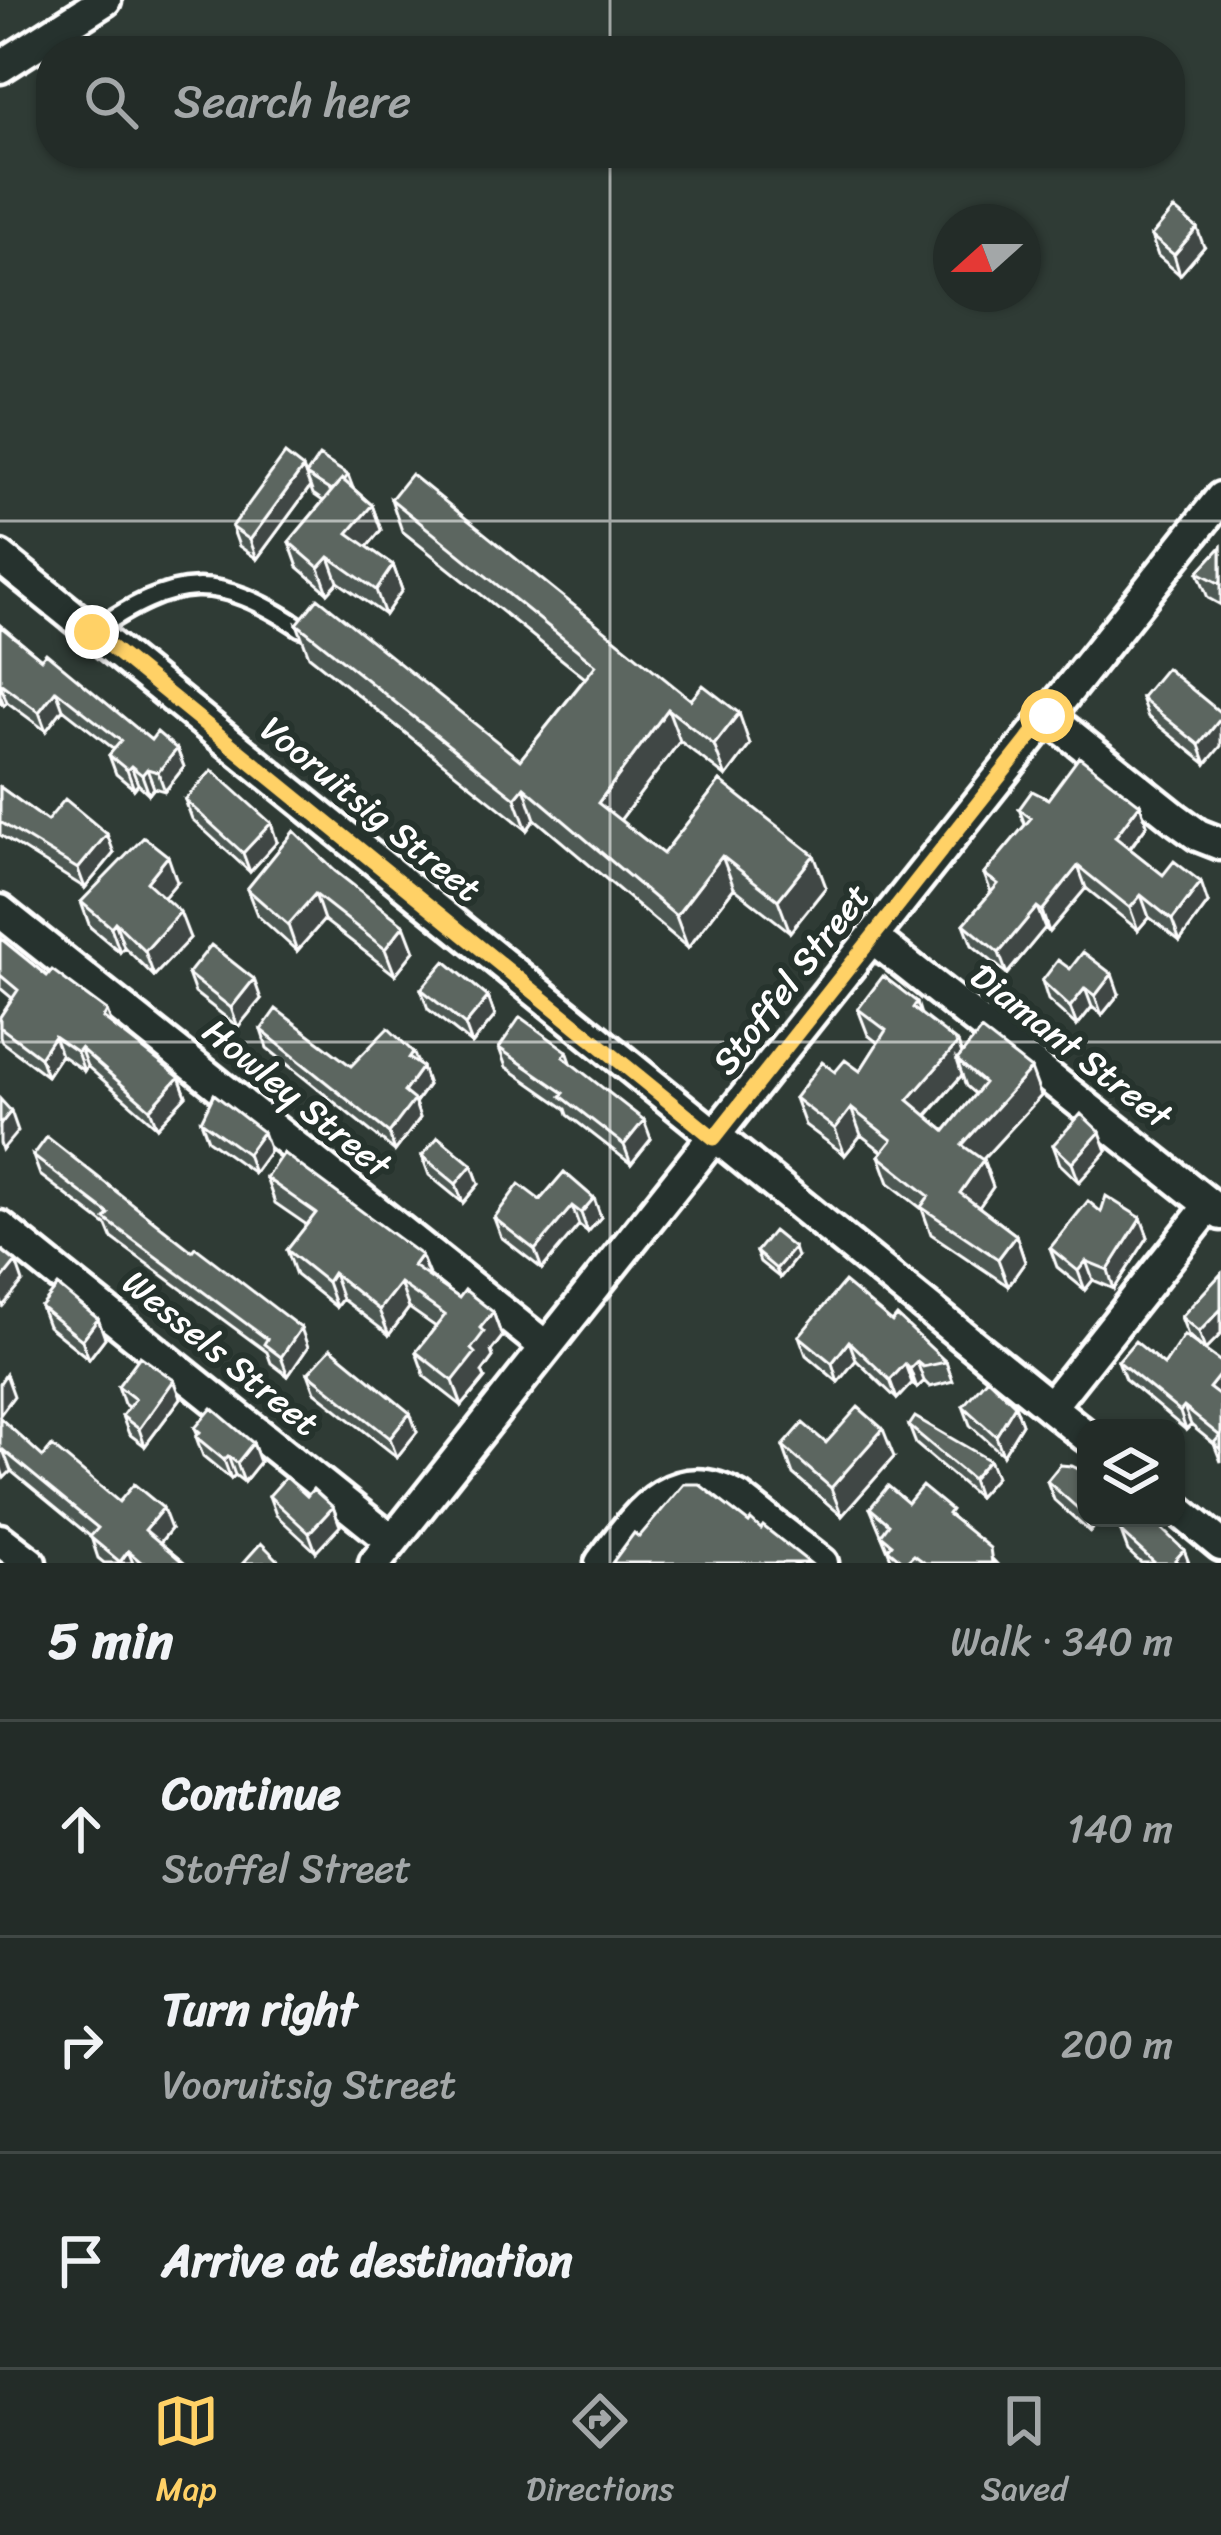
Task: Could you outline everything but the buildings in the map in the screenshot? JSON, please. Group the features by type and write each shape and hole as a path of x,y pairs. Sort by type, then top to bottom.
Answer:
{"street":[{"path":"49,36 105,0"},
{"path":"0,67 36,44"},
{"name":"Stoffel Street","path":"384,1552 1221,498"},
{"name":"Vooruitsig Street","path":"0,557 1077,1429"},
{"path":"1047,716 1186,827 1221,844"},
{"name":"Howley Street","path":"0,911 546,1347"},
{"name":"Diamant Street","path":"873,938 1216,1209"},
{"path":"1050,1407 1216,1209"},
{"name":"Wessels Street","path":"0,1227 384,1552"},
{"path":"601,1563 638,1513 660,1495 700,1485 740,1498 822,1563"},
{"path":"1185,1515 1221,1545"},
{"path":"0,1540 29,1563"}],"lane":[{"path":"92,632 142,601 193,586 247,596 302,628"}],"route":[{"path":"92,632 714,1138 1047,716"}]}
